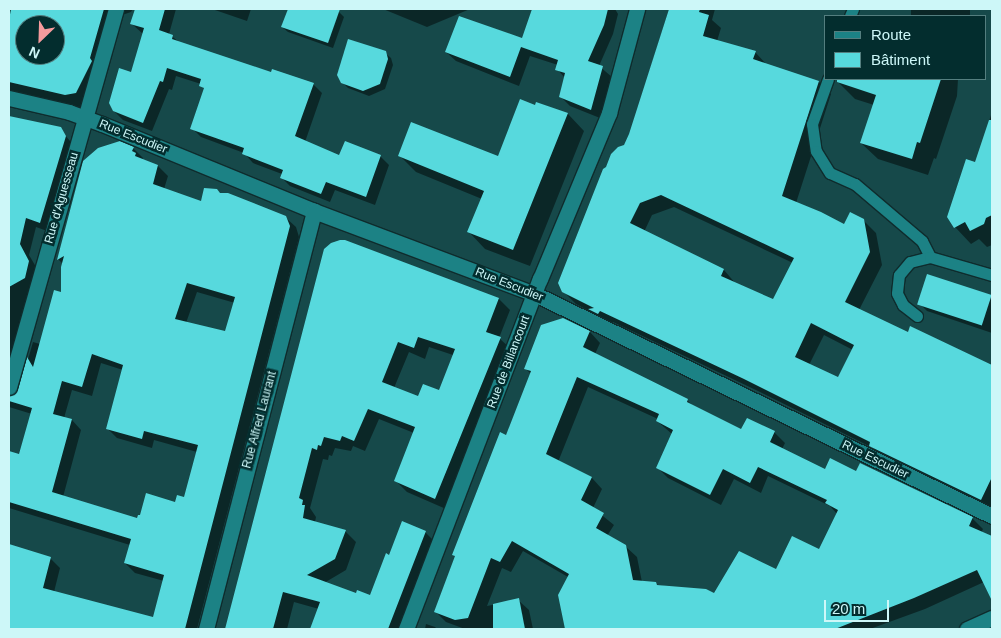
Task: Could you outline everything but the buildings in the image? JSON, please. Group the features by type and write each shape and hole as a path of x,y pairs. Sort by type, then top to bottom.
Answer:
{"street":[{"name":"Rue d'Aguesseau","path":"9,388 116,9"},
{"name":"Rue de Billancourt","path":"406,629 535,294 609,113 637,9"},
{"name":"Rue Escudier","path":"9,98 84,118 314,211 535,294 992,516"},
{"name":"Rue Alfred Laurant","path":"206,629 314,211"},
{"path":"967,629 992,618"}],"lane":[{"path":"828,80 812,124 816,151 830,173 855,184 922,241 930,257"},
{"path":"917,316 903,305 897,293 899,275 910,262 930,257 992,275"}]}
